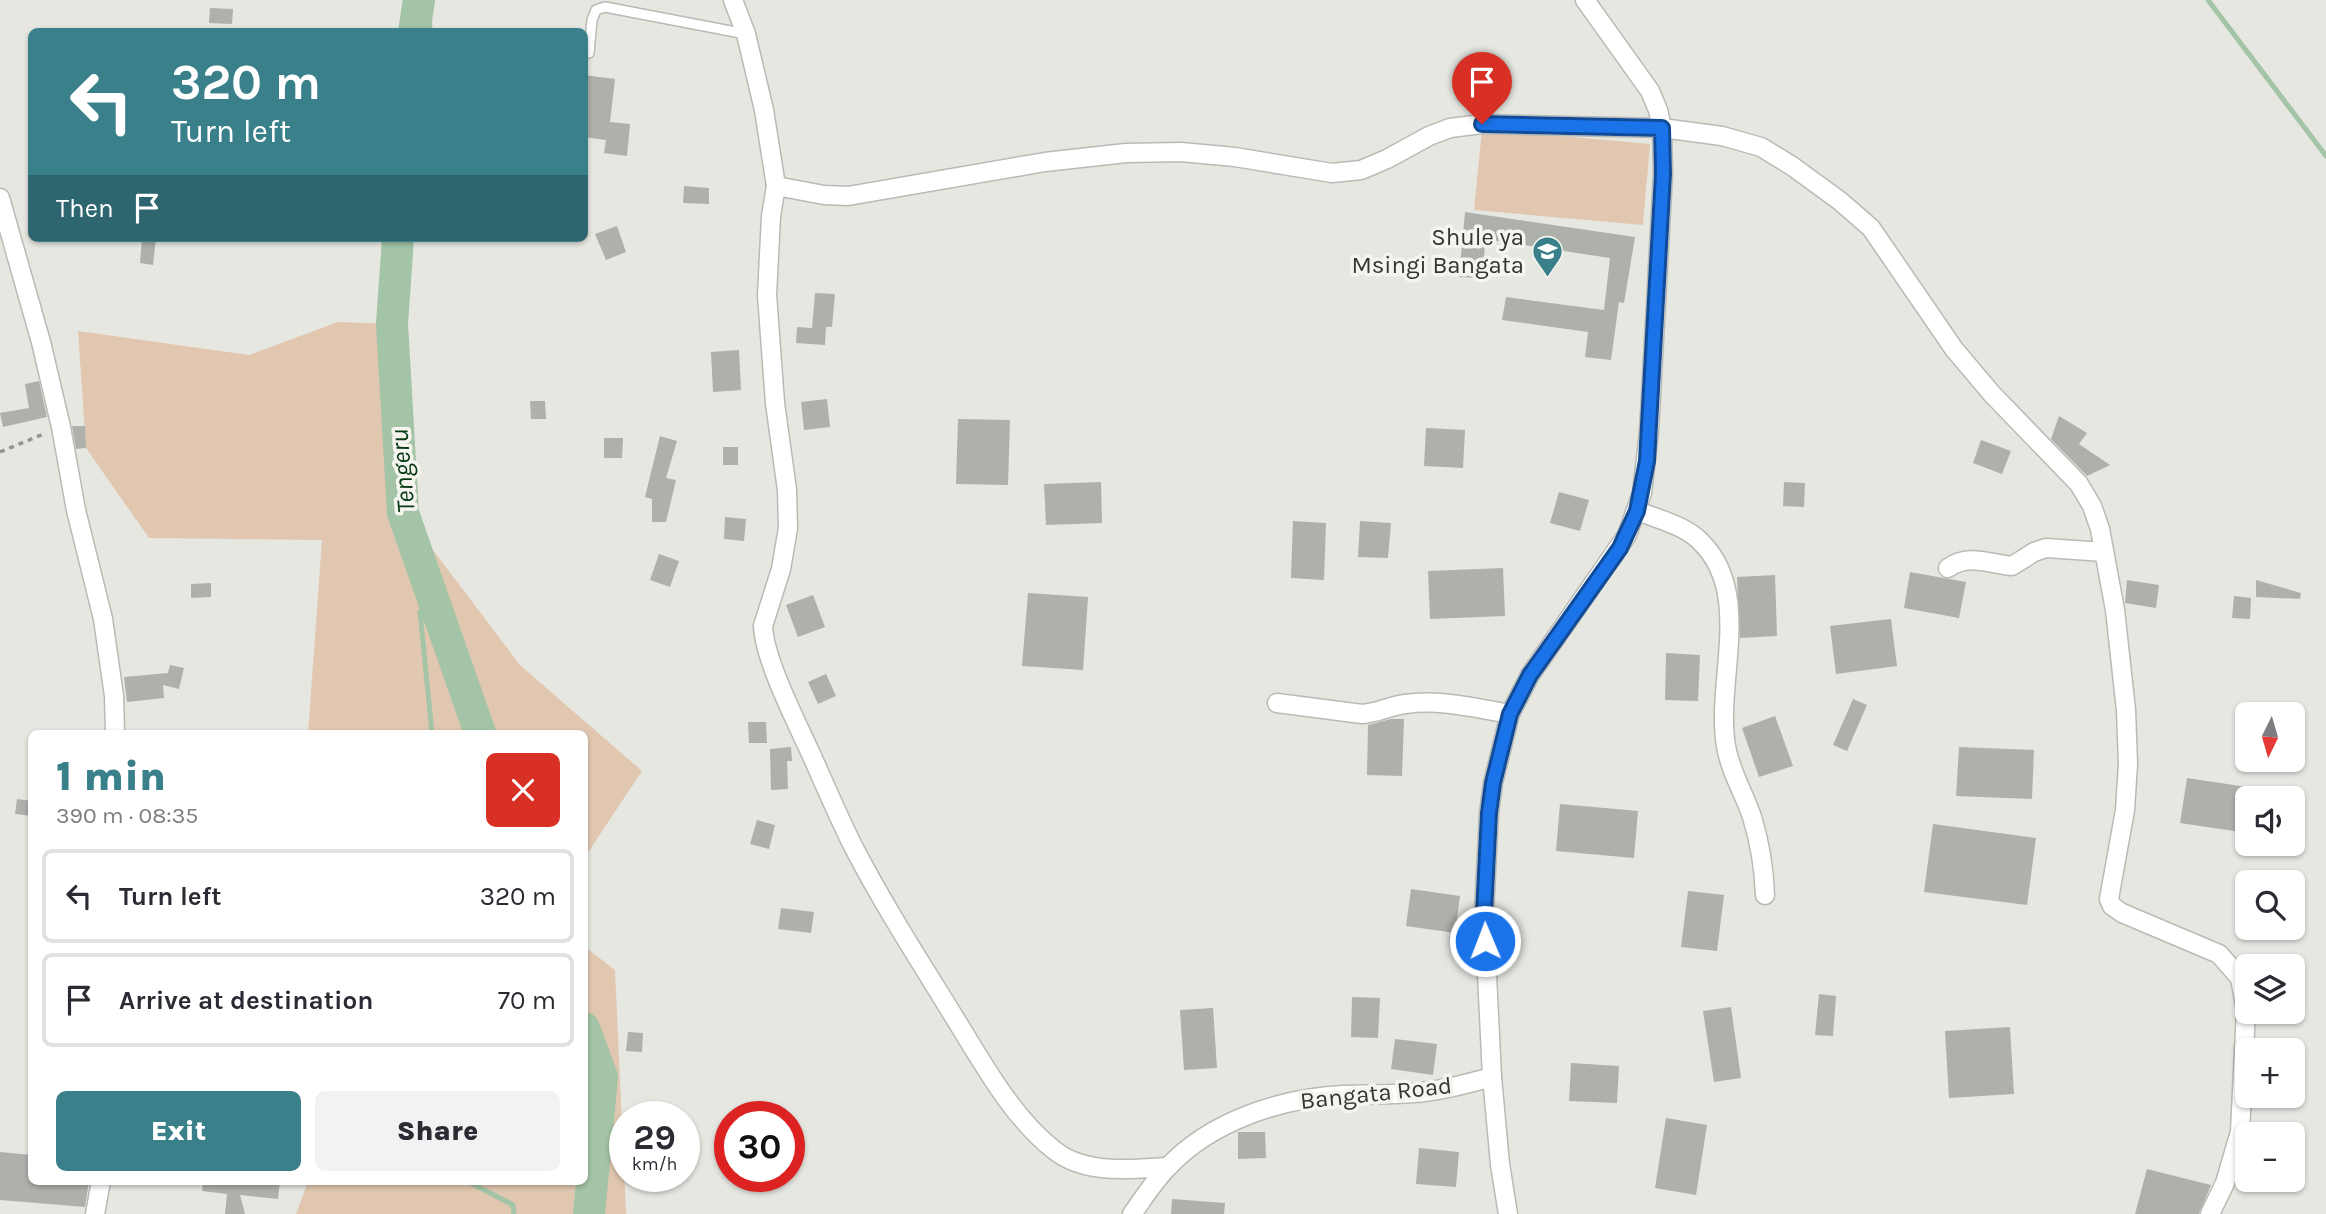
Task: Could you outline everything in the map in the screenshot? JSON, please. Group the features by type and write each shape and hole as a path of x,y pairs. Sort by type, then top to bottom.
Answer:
{"street":[{"path":"733,0 746,34 764,110 776,186 769,239 767,295 775,403 787,490 788,528 781,569 764,619 763,634 795,720 832,804 879,894 970,1041 1027,1125 1056,1152 1081,1164 1114,1169 1167,1167"},
{"path":"1508,1214 1500,1164 1492,1077 1484,913 1493,783 1510,714 1530,675 1620,548 1637,511 1647,461 1663,174 1662,128 1658,110 1640,75 1585,0"},
{"path":"776,186 824,195 848,196 1045,162 1181,152 1235,157 1332,173 1361,170 1450,128 1482,124 1662,128 1722,136 1761,147 1792,166 1840,201 1871,228 1954,349 1992,394 2079,484 2092,506 2100,529 2122,659 2129,764 2125,810 2109,899 2112,906 2122,913 2219,954 2240,978 2246,1010 2240,1132 2225,1182 2210,1214"},
{"path":"0,198 41,342 61,427 76,510 105,630 114,696 115,730"},
{"path":"1637,511 1686,531 1699,540 1717,562 1722,574 1730,608 1723,722 1726,749 1751,815 1764,865 1765,895"},
{"path":"1948,568 1959,560 1967,559 2012,566 2046,548 2104,552"},
{"path":"1277,703 1362,714 1404,704 1433,703 1510,714"},
{"name":"Bangata Road","path":"1132,1214 1167,1167 1220,1129 1260,1111 1340,1095 1412,1093 1444,1089 1492,1077"},
{"path":"95,1214 100,1185"}],"lane":[{"path":"589,53 592,20 596,10 605,8 746,34"}],"path":[{"path":"0,452 61,427"}],"shaded area":[{"path":"1482,129 1650,144 1643,225 1474,210"},
{"path":"338,322 392,324 411,521 520,665 642,771 588,852 588,730 308,730 322,540 149,538 86,448 78,331 249,355"},
{"path":"588,949 615,970 621,1101 609,1101 609,1192 625,1192 626,1214 296,1214 307,1185 588,1185"}],"building":[{"path":"210,8 233,9 232,24 209,23"},
{"path":"588,76 615,79 610,122 630,124 627,156 604,153 606,140 588,138"},
{"path":"684,186 709,188 709,204 683,203"},
{"path":"1465,212 1635,237 1624,303 1619,302 1611,360 1585,357 1588,332 1502,320 1506,297 1604,310 1610,258 1485,239 1483,278 1459,277"},
{"path":"617,226 626,252 606,260 595,234"},
{"path":"142,242 156,242 153,265 140,263"},
{"path":"815,293 835,294 832,327 826,327 825,345 796,343 797,327 812,328"},
{"path":"739,350 741,390 713,392 711,352"},
{"path":"39,381 47,417 3,427 0,413 29,408 25,384"},
{"path":"827,399 830,427 804,430 801,402"},
{"path":"530,401 545,401 546,419 531,419"},
{"path":"2059,416 2087,433 2079,444 2110,465 2087,476 2051,439"},
{"path":"958,419 1010,420 1008,485 956,484"},
{"path":"72,426 85,426 86,448 76,449"},
{"path":"1426,428 1465,430 1463,468 1424,466"},
{"path":"660,436 677,441 666,478 676,480 666,522 652,522 652,499 645,497"},
{"path":"604,438 623,438 622,458 604,458"},
{"path":"1981,440 2011,451 2002,474 1973,463"},
{"path":"723,447 738,447 738,465 723,465"},
{"path":"1101,482 1102,523 1046,525 1044,484"},
{"path":"1784,482 1805,483 1804,507 1783,506"},
{"path":"1559,492 1589,500 1580,531 1550,523"},
{"path":"725,517 746,519 744,541 724,539"},
{"path":"1293,521 1326,523 1324,580 1291,578"},
{"path":"1360,521 1391,523 1388,558 1358,557"},
{"path":"659,554 679,561 670,587 650,580"},
{"path":"1503,568 1505,616 1430,619 1428,571"},
{"path":"1910,572 1966,582 1959,618 1904,608"},
{"path":"1775,575 1777,636 1740,638 1737,577"},
{"path":"2127,580 2159,585 2156,608 2125,603"},
{"path":"2256,580 2301,593 2300,599 2256,597"},
{"path":"211,583 211,597 191,598 191,584"},
{"path":"1028,593 1088,597 1083,670 1022,666"},
{"path":"813,595 825,627 798,637 786,605"},
{"path":"2234,596 2251,598 2250,619 2232,618"},
{"path":"1891,619 1897,666 1836,674 1830,626"},
{"path":"1666,653 1700,655 1698,701 1665,700"},
{"path":"170,665 184,668 179,689 163,685 164,698 127,702 124,677 168,673"},
{"path":"826,674 836,696 818,704 808,682"},
{"path":"1853,699 1867,705 1847,751 1833,745"},
{"path":"1775,716 1793,766 1759,777 1742,728"},
{"path":"1391,719 1404,719 1402,776 1367,775 1368,725"},
{"path":"748,722 766,722 767,743 749,743"},
{"path":"791,747 792,761 787,761 788,789 771,790 770,749"},
{"path":"1959,747 2034,750 2032,799 1956,796"},
{"path":"2187,778 2240,786 2235,786 2235,831 2180,823"},
{"path":"17,799 28,800 28,816 15,814"},
{"path":"1560,804 1638,811 1634,858 1556,851"},
{"path":"757,820 775,825 769,849 750,844"},
{"path":"1933,824 2036,838 2027,905 1924,892"},
{"path":"1411,889 1460,896 1455,933 1406,926"},
{"path":"1688,891 1724,895 1717,951 1681,947"},
{"path":"781,908 814,912 811,933 778,929"},
{"path":"1819,994 1836,996 1833,1036 1815,1035"},
{"path":"1352,997 1380,998 1378,1038 1351,1037"},
{"path":"1731,1007 1741,1078 1714,1082 1703,1011"},
{"path":"1213,1008 1217,1068 1184,1070 1180,1010"},
{"path":"2010,1027 2014,1094 1949,1098 1945,1031"},
{"path":"628,1032 643,1033 642,1052 626,1051"},
{"path":"1395,1039 1437,1044 1433,1075 1391,1069"},
{"path":"1571,1063 1619,1066 1617,1103 1569,1101"},
{"path":"1666,1118 1707,1125 1696,1195 1655,1188"},
{"path":"1238,1132 1265,1132 1266,1158 1238,1159"},
{"path":"1419,1148 1459,1152 1456,1187 1416,1184"},
{"path":"0,1152 28,1155 28,1185 88,1185 85,1207 0,1200"},
{"path":"2147,1169 2211,1185 2199,1214 2135,1214"},
{"path":"203,1185 280,1185 278,1199 240,1195 245,1214 225,1214 227,1194 202,1191"},
{"path":"1172,1199 1225,1203 1224,1214 1171,1214"}],"waterway":[{"name":"Tengeru","path":"415,28 419,0"},
{"path":"429,0 430,28"},
{"path":"2208,0 2326,156"},
{"name":"Tengeru","path":"388,242 385,256 407,479"},
{"name":"Tengeru","path":"398,242 392,324 403,513 479,730"},
{"path":"420,612 432,730"},
{"name":"Tengeru","path":"588,1039 602,1077 589,1214"},
{"path":"475,1185 513,1205 514,1214"}],"place":[{"name":"Shule ya Msingi Bangata","path":"1547,278"}],"route":[{"path":"1482,124 1662,128 1663,174 1647,461 1642,493 1620,548 1530,675 1510,714 1493,783 1489,813 1485,941"}]}
